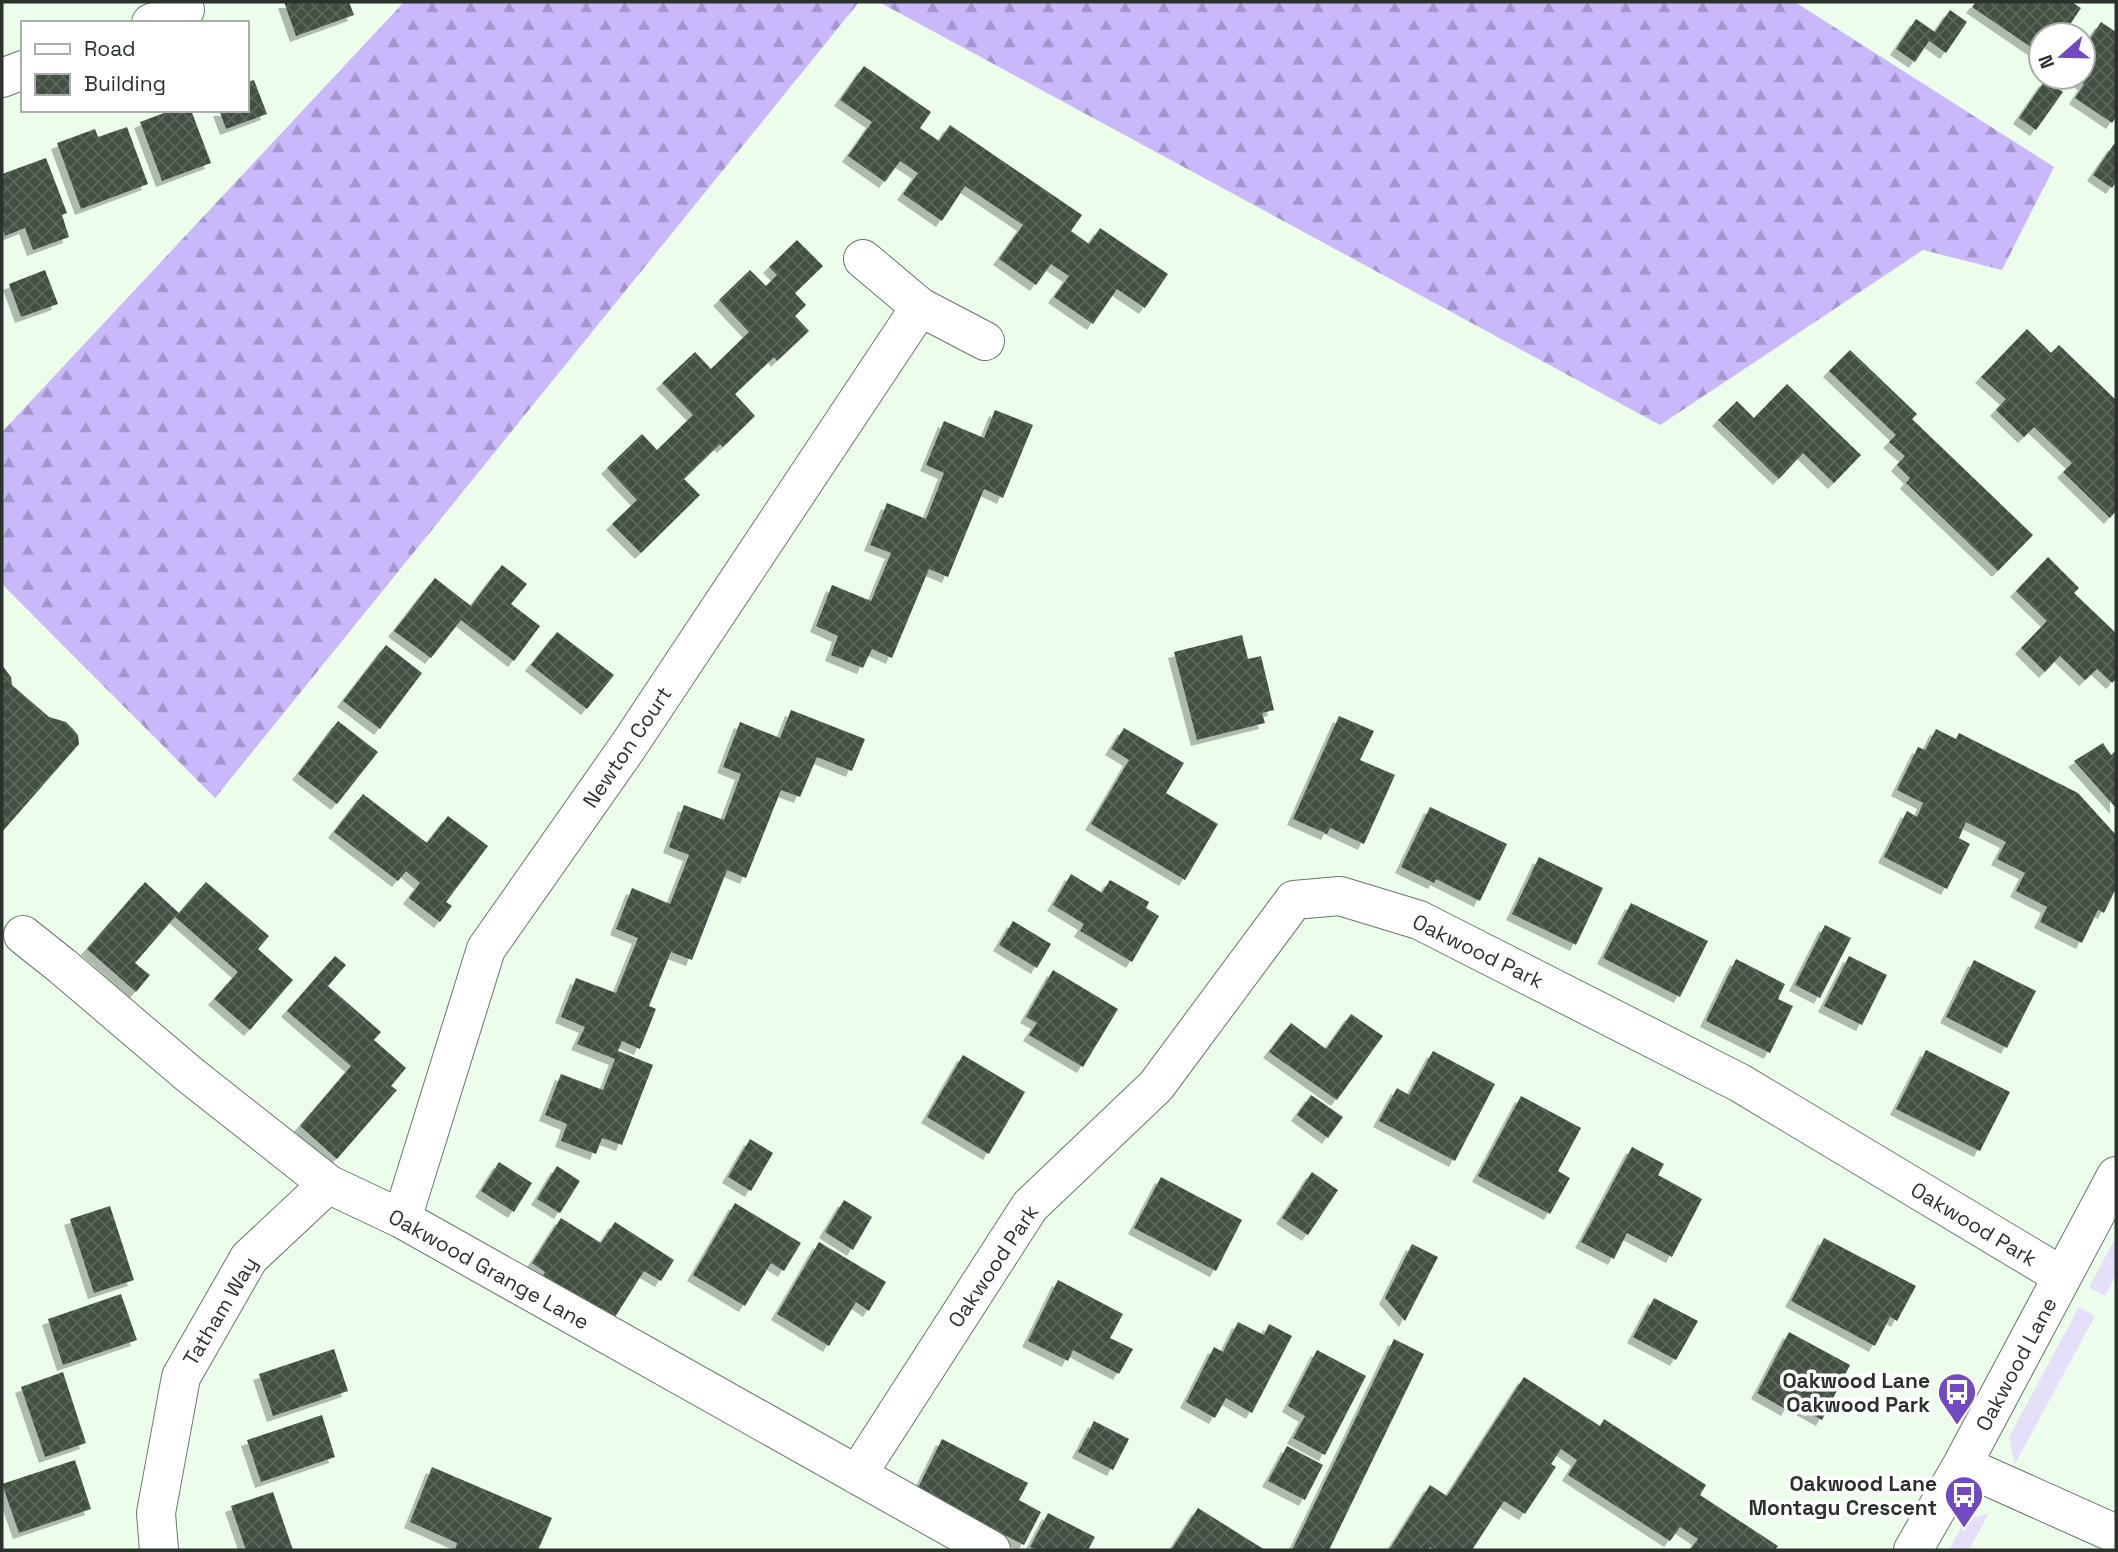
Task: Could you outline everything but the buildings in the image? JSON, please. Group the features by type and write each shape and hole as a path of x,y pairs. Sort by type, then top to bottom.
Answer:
{"street":[{"path":"2,78 21,71"},
{"path":"863,259 920,307 985,341"},
{"name":"Newton Court","path":"402,1219 486,949 627,748 920,307"},
{"name":"Oakwood Park","path":"857,1475 1030,1206 1156,1086 1294,900 1340,896 1419,920 1740,1083 2062,1276"},
{"name":"Oakwood Grange Lane","path":"23,935 190,1075 328,1184 402,1219 991,1550"},
{"name":"Oakwood Lane","path":"1913,1550 1962,1465 2116,1176"},
{"name":"Tatham Way","path":"159,1550 156,1513 181,1377 249,1258 328,1184"},
{"path":"1962,1465 2116,1534"}],"shaded area":[{"path":"2116,1237 2116,1275 2105,1296 2089,1287"},
{"path":"2079,1307 2095,1316 2015,1464 2009,1437"},
{"path":"1989,1513 1969,1550 1949,1550 1965,1520"}],"green space":[{"path":"404,2 859,2 215,798 2,584 2,432"},
{"path":"879,2 1795,2 2054,167 2002,270 1923,250 1660,425"}],"place":[{"name":"Oakwood Lane Oakwood Park","path":"1957,1426"},
{"name":"Oakwood Lane Montagu Crescent","path":"1964,1529"}]}
